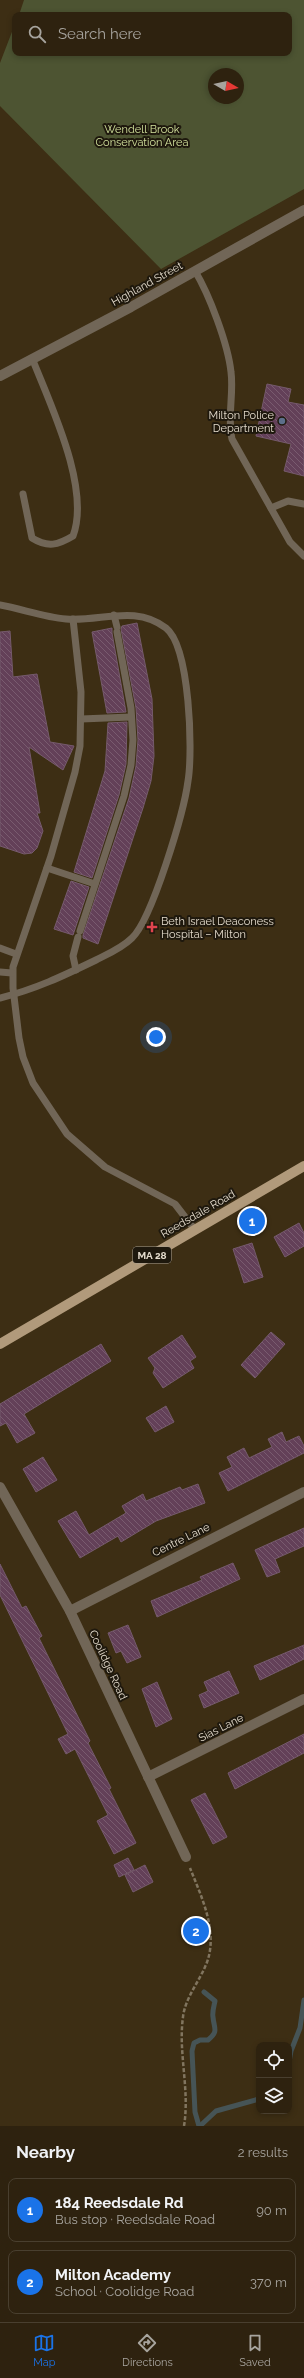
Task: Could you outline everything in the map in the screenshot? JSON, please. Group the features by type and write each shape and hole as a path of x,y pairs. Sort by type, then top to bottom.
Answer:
{"main road":[{"name":"Reedsdale Road","path":"0,1344 304,1166"}],"street":[{"name":"Highland Street","path":"0,376 131,307 304,210"},
{"name":"Coolidge Road","path":"0,1487 41,1556 70,1611 186,1857"},
{"name":"Centre Lane","path":"70,1611 304,1492"},
{"name":"Sias Lane","path":"148,1778 304,1699"}],"lane":[{"path":"195,271 205,289 229,360 232,382 230,423 232,439 290,542 304,556"},
{"path":"23,494 32,538 40,543 51,546 73,536 78,522 77,502 67,449 32,358"},
{"path":"271,508 288,501 304,504"},
{"path":"0,605 73,620 132,614 150,618 168,629 175,638 188,700 190,772 186,792 168,852 144,921 127,943 48,984 0,998"},
{"path":"76,970 73,956 128,780 132,749 131,717 114,615"},
{"path":"73,620 80,682 81,719 77,764 48,868 16,954 12,973 13,994 19,1038 26,1066 37,1091 61,1126 81,1148 104,1167 175,1204 195,1230"},
{"path":"81,719 131,717"},
{"path":"48,868 95,884"},
{"path":"0,948 16,954"},
{"path":"0,972 12,973"}],"path":[{"path":"184,2126 186,2101 182,2034 183,2016 206,1966 210,1943 209,1923 204,1904 186,1857"}],"green space":[{"name":"Wendell Brook Conservation Area","path":"24,0 304,0 304,189 161,269 0,106 0,63 12,32 12,56 292,56 292,12 20,12"}],"building":[{"name":"Milton Police Department","path":"267,384 291,389 288,402 304,405 304,476 284,471 291,444 256,436"},
{"path":"137,623 152,699 154,756 151,781 98,944 83,938 83,935 129,798 136,766 138,740 136,708 121,629 122,626"},
{"path":"112,628 126,712 107,713 92,632"},
{"path":"10,631 13,677 37,674 50,742 74,746 63,770 29,747 40,813 37,813 43,831 37,848 32,853 24,854 0,846 0,632"},
{"path":"127,722 126,764 119,795 92,878 74,872 105,771 108,723"},
{"path":"71,881 89,887 73,935 54,929"},
{"path":"299,1223 304,1233 304,1246 285,1257 274,1237"},
{"path":"252,1243 263,1277 244,1283 233,1249"},
{"path":"271,1332 285,1344 255,1378 241,1365"},
{"path":"182,1335 196,1357 190,1361 194,1368 163,1388 153,1373 155,1368 148,1358"},
{"path":"101,1344 111,1361 24,1414 35,1433 17,1443 6,1423 0,1426 0,1404"},
{"path":"166,1406 174,1422 155,1432 146,1418"},
{"path":"282,1432 286,1442 299,1436 304,1446 304,1453 228,1491 219,1473 232,1467 227,1457 244,1448 249,1458 272,1447 268,1439"},
{"path":"43,1457 57,1480 36,1492 23,1469"},
{"path":"198,1484 205,1503 156,1521 121,1542 118,1536 80,1558 58,1521 76,1511 89,1535 126,1513 122,1506 143,1494 146,1501 180,1487 182,1490"},
{"path":"304,1528 304,1546 275,1559 280,1572 267,1577 255,1550"},
{"path":"233,1563 240,1579 157,1617 151,1601 202,1580 200,1577"},
{"path":"0,1564 22,1608 26,1606 42,1636 39,1638 90,1741 88,1743 111,1788 109,1789 136,1843 114,1854 97,1821 108,1815 75,1749 66,1754 58,1739 68,1734 0,1595"},
{"path":"128,1625 141,1657 127,1663 121,1651 116,1653 108,1633"},
{"path":"304,1645 304,1659 260,1680 254,1666"},
{"path":"229,1671 239,1693 204,1708 199,1695 208,1691 204,1682"},
{"path":"157,1682 172,1719 156,1727 142,1689"},
{"path":"304,1734 304,1753 235,1789 228,1773"},
{"path":"205,1793 227,1837 213,1844 191,1800"},
{"path":"128,1858 134,1870 119,1877 114,1865"},
{"path":"145,1865 153,1882 133,1892 125,1875"}],"waterway":[{"path":"199,2126 195,2112 192,2051 194,2043 200,2040 208,2040 215,2032 213,2013 215,2001 204,1992"},
{"path":"292,2048 300,2028 304,2000"},
{"path":"200,2126 216,2111 256,2100"}],"place":[{"name":"Milton Police Department","path":"282,421"},
{"name":"Beth Israel Deaconess Hospital – Milton","path":"152,927"},
{"name":"184 Reedsdale Rd","path":"252,1221"},
{"name":"Milton Academy","path":"196,1931"}]}
